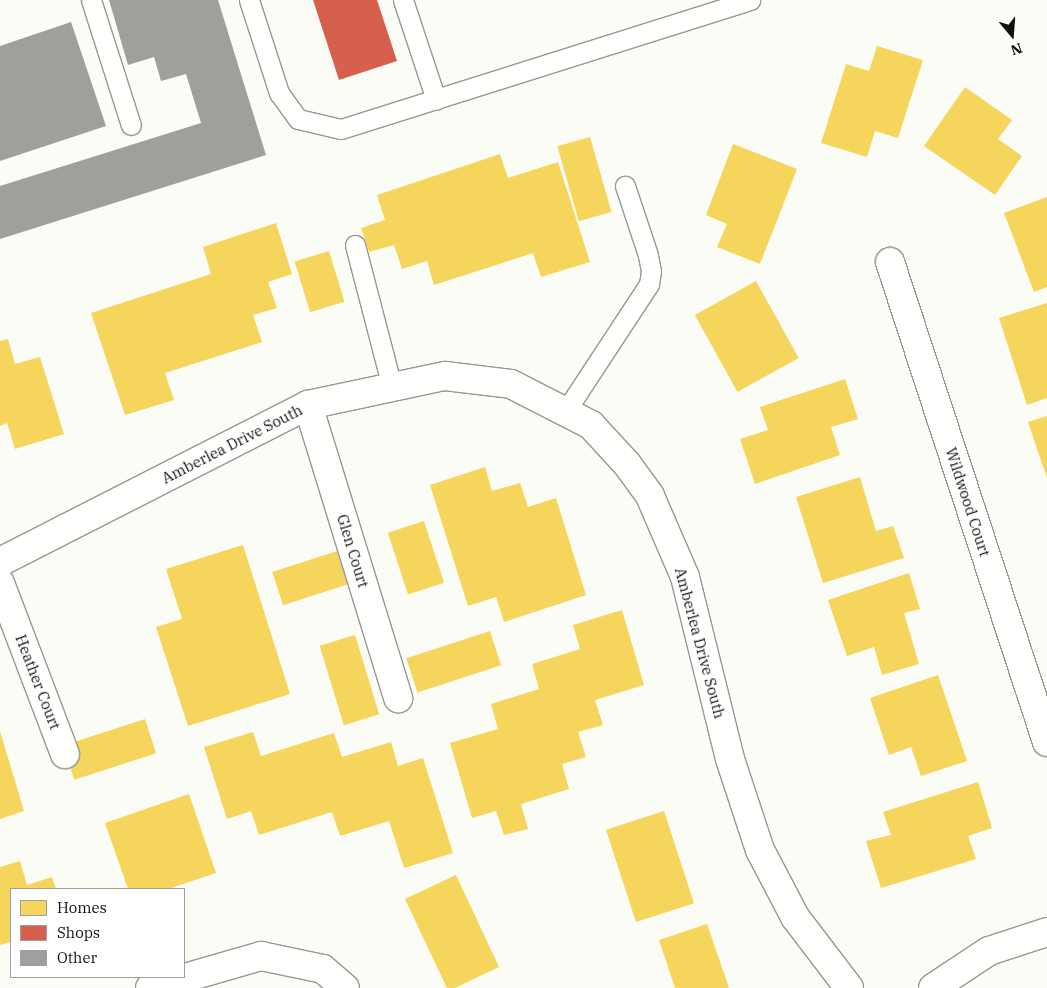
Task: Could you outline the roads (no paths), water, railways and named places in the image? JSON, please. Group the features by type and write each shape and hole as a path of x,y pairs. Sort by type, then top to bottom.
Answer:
{"street":[{"name":"Wildwood Court","path":"890,262 1047,742"},
{"name":"Amberlea Drive South","path":"0,562 308,405 445,376 511,384 591,426 627,464 650,496 685,577 730,759 760,850 795,917 849,988"},
{"name":"Glen Court","path":"308,405 398,698"},
{"name":"Heather Court","path":"0,583 65,754"},
{"path":"932,988 989,951 1047,932"},
{"path":"185,978 261,956 323,968 345,988"},
{"path":"150,988 185,978"}],"lane":[{"path":"91,0 131,125"},
{"path":"249,0 279,93 298,119 341,129 750,0"},
{"path":"403,0 436,100"},
{"path":"565,412 648,284 651,271 648,255 625,186"},
{"path":"355,245 392,387"}]}
